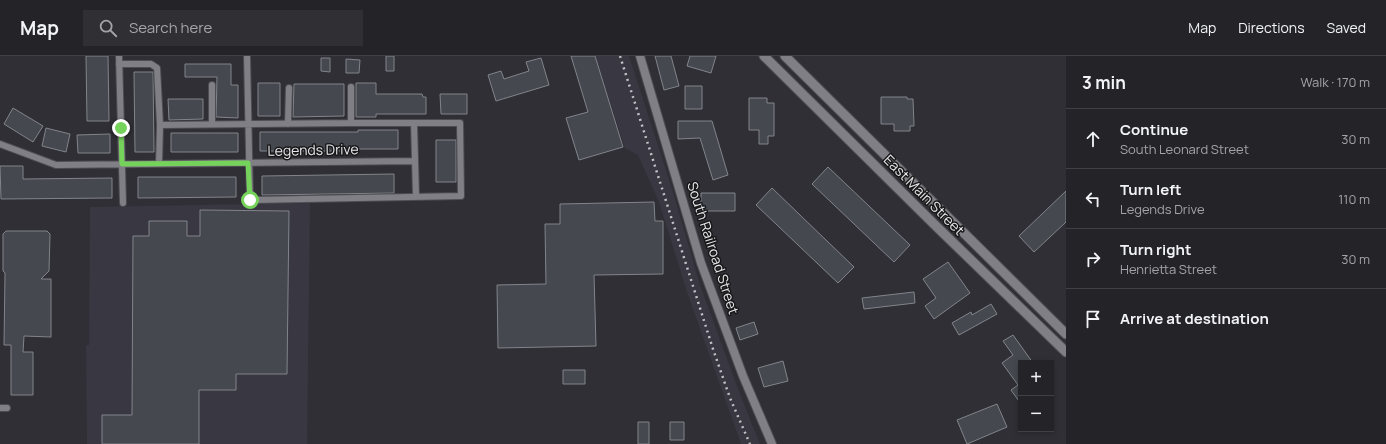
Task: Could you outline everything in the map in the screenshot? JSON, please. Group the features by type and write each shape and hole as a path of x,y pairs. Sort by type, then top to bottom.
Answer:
{"main road":[{"name":"East Main Street","path":"764,56 937,228 1066,352"},
{"name":"East Main Street","path":"785,56 1066,334"},
{"path":"816,107 826,97"},
{"path":"937,228 948,217"},
{"path":"1017,304 1026,293"}],"street":[{"path":"119,56 123,203"},
{"path":"160,125 212,124 248,124 288,124 351,123 460,123 461,196 250,200 248,163 248,124 248,56"},
{"name":"South Railroad Street","path":"640,56 701,263 743,376 772,444"},
{"path":"119,64 151,64 157,68 160,125 159,164"},
{"path":"212,85 212,124"},
{"path":"288,124 289,88"},
{"path":"351,88 351,123"},
{"path":"414,123 416,196"},
{"name":"Legends Drive","path":"0,144 56,165 415,161"},
{"path":"0,408 7,408"}],"shaded area":[{"path":"595,56 629,56 673,192 700,285 760,444 741,444 688,295 659,202 638,155 625,148"},
{"path":"310,203 307,444 87,444 86,345 89,345 90,207"}],"building":[{"path":"86,56 108,56 109,121 87,121"},
{"path":"386,56 394,56 394,71 386,71"},
{"path":"571,56 595,56 623,147 579,160 566,118 588,112"},
{"path":"655,56 671,56 679,86 664,90"},
{"path":"690,56 716,56 711,73 687,66"},
{"path":"321,58 330,58 330,72 321,71"},
{"path":"541,58 549,85 496,101 488,75 501,71 504,79 529,71 526,62"},
{"path":"346,59 360,60 359,73 346,73"},
{"path":"185,64 231,64 231,85 238,85 238,118 216,117 217,77 185,77"},
{"path":"134,72 153,72 154,152 135,152"},
{"path":"258,83 280,83 280,116 258,116"},
{"path":"356,83 376,83 376,94 422,94 423,97 426,97 426,114 376,114 376,117 356,117"},
{"path":"294,84 344,84 344,116 293,117"},
{"path":"685,86 702,86 702,109 685,109"},
{"path":"440,94 467,94 467,114 441,114"},
{"path":"881,97 907,97 907,99 913,99 914,126 910,126 910,131 894,131 894,124 881,124"},
{"path":"749,98 767,98 767,103 774,103 774,136 768,136 768,144 759,144 759,130 749,130"},
{"path":"168,99 203,99 203,119 169,120"},
{"path":"13,108 43,126 33,142 4,124"},
{"path":"678,121 712,121 728,175 713,180 700,138 678,139"},
{"path":"46,128 70,134 66,152 42,146"},
{"path":"358,130 398,130 398,149 347,149 347,151 260,151 260,132 358,132"},
{"path":"171,133 238,133 238,152 171,152"},
{"path":"110,134 110,153 78,153 77,135"},
{"path":"436,140 456,140 456,182 436,182"},
{"path":"0,166 23,166 23,179 112,178 112,198 1,199"},
{"path":"828,167 910,245 894,262 812,184"},
{"path":"394,174 394,193 262,195 262,176"},
{"path":"138,177 236,177 236,197 138,198"},
{"path":"772,188 854,267 838,283 756,205"},
{"path":"1066,191 1066,222 1034,252 1019,236"},
{"path":"701,193 735,193 735,211 701,211"},
{"path":"654,202 655,221 663,221 663,274 594,275 596,346 498,348 497,285 546,284 545,224 560,224 560,204"},
{"path":"200,210 289,211 287,374 236,374 236,390 199,390 199,444 102,444 102,415 132,415 133,236 149,236 149,221 187,221 187,236 200,236"},
{"path":"6,231 47,231 50,234 49,271 41,279 51,279 51,337 24,336 23,352 33,352 33,395 11,395 11,345 4,345 5,273 3,271 3,234"},
{"path":"948,262 970,293 934,319 925,306 936,298 923,279"},
{"path":"914,292 915,303 864,309 862,298"},
{"path":"991,304 997,314 959,335 952,323 971,312 972,315"},
{"path":"754,322 758,334 740,340 736,328"},
{"path":"1013,335 1031,360 1018,360 1018,385 1002,363 1013,355 1003,341"},
{"path":"783,361 788,381 764,387 758,368"},
{"path":"563,370 585,370 585,384 563,384"},
{"path":"1018,385 1018,400 1011,390"},
{"path":"997,404 1007,427 967,444 957,420"},
{"path":"638,422 649,422 649,444 638,444"},
{"path":"670,422 684,422 684,440 670,440"}],"railway":[{"path":"620,56 713,349 730,398 750,444"}],"route":[{"path":"121,128 122,164 248,163 250,200"}]}
